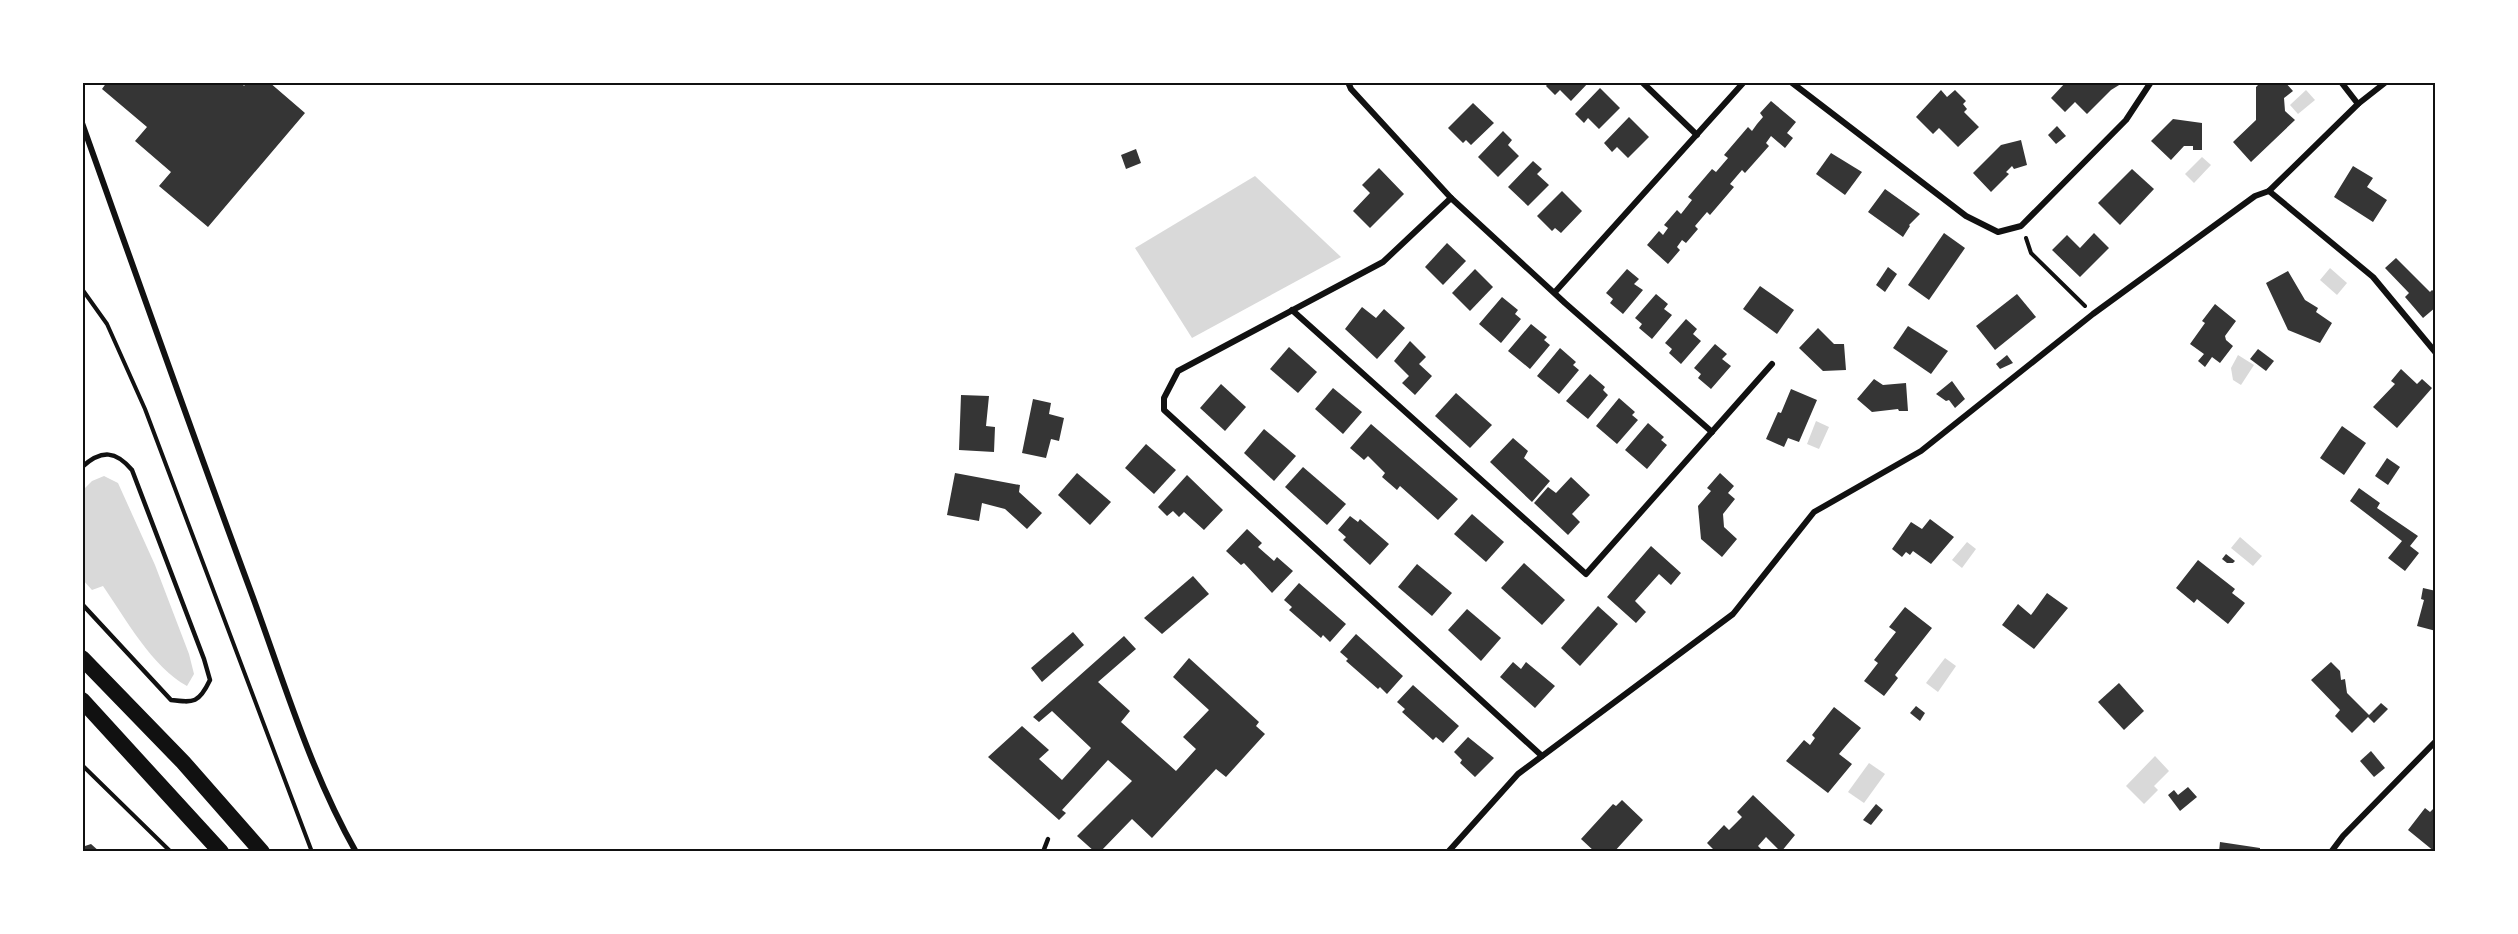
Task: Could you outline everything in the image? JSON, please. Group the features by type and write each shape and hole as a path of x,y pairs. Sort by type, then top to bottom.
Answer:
{"highway":[{"path":"82,658 183,762 262,852"},
{"path":"82,700 220,852"}],"street":[{"path":"1348,82 1351,89 1450,198 1712,432"},
{"path":"1642,82 1697,135"},
{"path":"1555,292 1744,82"},
{"path":"1791,82 1966,216 1998,232 2021,226 2126,120 2151,82"},
{"path":"2341,82 2358,104"},
{"path":"1448,852 1518,774 1733,614 1814,512 1921,451 2093,314 2255,196 2269,191 2358,104 2386,82"},
{"path":"82,123 174,385 309,750 340,823 356,852"},
{"path":"2269,191 2373,277 2436,353"},
{"path":"1450,198 1383,262 1178,371 1164,398 1164,410 1542,756"},
{"path":"1292,310 1586,574 1772,364"},
{"path":"2331,852 2343,836 2436,741"}],"lane":[{"path":"82,467 89,461 108,453 121,457 132,470 204,659 210,680 203,695 191,702 171,700 82,604"},
{"path":"1043,852 1048,839"}],"path":[{"path":"2021,226 2031,253 2093,314"},
{"path":"82,289 107,324 146,409 312,852"},
{"path":"82,765 171,852"}],"shaded area":[{"path":"2306,90 2315,100 2298,114 2290,105"},
{"path":"2202,157 2211,165 2194,183 2185,174"},
{"path":"1255,176 1341,257 1192,338 1135,248"},
{"path":"2330,268 2347,283 2337,295 2320,280"},
{"path":"2238,355 2254,365 2241,385 2233,380 2231,368"},
{"path":"1816,421 1829,427 1819,449 1807,444"},
{"path":"104,476 118,483 155,565 189,654 194,674 187,686 151,655 103,586 92,590 83,580 83,490 92,481"},
{"path":"2240,537 2262,556 2253,566 2231,548"},
{"path":"1967,542 1976,549 1962,568 1952,560"},
{"path":"1945,658 1956,666 1938,692 1926,683"},
{"path":"2155,756 2169,771 2154,786 2158,790 2144,804 2126,786"},
{"path":"1869,763 1885,774 1864,803 1848,792"}],"building":[{"path":"107,82 241,82 244,86 247,82 269,82 305,113 208,227 159,186 171,172 135,141 147,127 102,89"},
{"path":"1549,82 1589,82 1571,101 1560,90 1555,95 1546,86"},
{"path":"2066,82 2124,82 2111,90 2087,114 2075,102 2065,112 2051,98"},
{"path":"2261,82 2285,82 2293,91 2284,98 2285,111 2295,120 2251,162 2233,142 2256,120 2256,87"},
{"path":"1600,88 1620,108 1599,129 1588,118 1584,123 1575,114"},
{"path":"1941,90 1947,97 1955,90 1966,101 1963,104 1967,109 1964,112 1979,127 1958,147 1939,128 1933,134 1916,117"},
{"path":"1771,101 1796,122 1787,133 1793,138 1785,148 1771,136 1766,143 1769,146 1745,173 1742,170 1730,184 1734,187 1710,215 1707,212 1695,226 1698,229 1686,243 1682,240 1677,247 1680,250 1668,264 1647,245 1659,231 1663,235 1668,228 1664,225 1677,210 1681,214 1692,200 1688,197 1712,169 1716,172 1728,158 1724,155 1748,127 1752,131 1763,117 1760,113"},
{"path":"1473,103 1494,123 1471,145 1466,140 1463,143 1448,128"},
{"path":"1629,117 1649,137 1628,158 1617,147 1612,152 1604,143"},
{"path":"2173,119 2202,123 2202,150 2193,150 2193,146 2184,146 2171,160 2151,141"},
{"path":"2057,126 2066,136 2056,144 2048,135"},
{"path":"1503,131 1512,140 1508,145 1519,156 1498,177 1478,157"},
{"path":"2021,140 2027,165 2014,169 2012,166 2006,172 2009,174 1991,192 1973,173 2001,145"},
{"path":"1136,149 1141,163 1126,169 1121,155"},
{"path":"1831,153 1862,172 1845,195 1816,174"},
{"path":"1533,161 1542,169 1537,174 1549,185 1528,206 1508,187"},
{"path":"2353,166 2373,178 2367,187 2387,200 2373,222 2334,197"},
{"path":"1379,168 1404,194 1370,228 1353,211 1370,193 1362,185"},
{"path":"2132,169 2154,189 2120,225 2098,203"},
{"path":"1885,189 1920,214 1909,225 1903,237 1868,212"},
{"path":"1562,191 1582,211 1561,233 1555,228 1552,231 1537,216"},
{"path":"1944,233 1965,248 1929,300 1908,285"},
{"path":"2094,233 2109,248 2080,277 2052,250 2067,235 2080,248"},
{"path":"1447,243 1466,261 1443,285 1425,267"},
{"path":"2396,258 2430,292 2432,290 2436,293 2436,307 2423,318 2405,297 2409,293 2385,268"},
{"path":"1888,267 1897,274 1885,292 1876,285"},
{"path":"1475,269 1493,287 1470,311 1452,293"},
{"path":"1627,269 1639,279 1634,284 1643,290 1623,314 1610,303 1613,299 1606,293"},
{"path":"2288,271 2305,300 2318,308 2316,312 2332,323 2320,343 2288,330 2266,283"},
{"path":"1760,286 1794,310 1777,334 1743,309"},
{"path":"1656,294 1668,304 1664,309 1672,315 1652,339 1639,328 1642,324 1635,318"},
{"path":"2017,294 2036,317 1995,350 1976,326"},
{"path":"1502,297 1518,310 1515,314 1521,319 1501,343 1479,324"},
{"path":"2215,304 2236,321 2225,336 2233,346 2220,363 2212,357 2205,367 2198,361 2204,354 2190,344 2205,323 2202,321"},
{"path":"1362,307 1376,318 1384,309 1405,328 1377,359 1345,329"},
{"path":"1686,319 1697,329 1693,334 1701,341 1681,364 1669,353 1672,349 1665,343"},
{"path":"1531,324 1547,337 1544,340 1550,345 1530,369 1508,351"},
{"path":"1908,326 1948,351 1931,374 1893,348"},
{"path":"1818,328 1834,344 1844,344 1846,370 1823,371 1799,348"},
{"path":"1410,341 1426,357 1419,364 1432,376 1415,395 1402,383 1409,376 1394,361"},
{"path":"1715,344 1727,354 1722,359 1731,366 1711,389 1698,378 1701,374 1694,368"},
{"path":"1289,347 1317,372 1298,393 1270,369"},
{"path":"1560,348 1576,362 1573,365 1579,370 1559,394 1537,376"},
{"path":"2258,349 2274,361 2266,371 2250,359"},
{"path":"2007,355 2013,363 2000,369 1996,364"},
{"path":"2401,369 2417,384 2422,379 2432,388 2397,428 2373,407 2395,384 2391,381"},
{"path":"1590,374 1605,387 1603,390 1608,395 1588,419 1566,401"},
{"path":"1874,379 1883,385 1906,383 1908,411 1898,409 1872,412 1857,399"},
{"path":"1952,381 1965,399 1955,408 1949,400 1946,401 1936,394"},
{"path":"1221,384 1246,407 1225,431 1200,408"},
{"path":"1333,388 1362,412 1343,434 1315,409"},
{"path":"1791,389 1817,400 1799,442 1788,438 1784,447 1766,439"},
{"path":"1456,393 1492,425 1470,448 1435,416"},
{"path":"961,395 989,396 986,426 995,427 994,452 959,450"},
{"path":"1619,398 1635,412 1632,415 1638,420 1617,444 1596,426"},
{"path":"1033,399 1051,403 1049,414 1064,418 1059,441 1051,439 1046,458 1022,453"},
{"path":"1648,423 1664,437 1661,440 1667,445 1647,469 1625,450"},
{"path":"1371,424 1458,499 1438,520 1400,486 1397,490 1382,477 1385,473 1368,456 1364,460 1350,448"},
{"path":"2342,426 2366,443 2344,475 2320,458"},
{"path":"1264,429 1296,456 1274,481 1244,453"},
{"path":"1513,438 1528,451 1524,458 1550,481 1532,502 1490,462"},
{"path":"1146,444 1176,470 1154,494 1125,468"},
{"path":"2387,458 2400,467 2388,485 2375,476"},
{"path":"1303,467 1346,504 1327,525 1285,487"},
{"path":"955,473 1020,485 1019,492 1042,513 1027,529 1005,509 982,503 979,521 947,515"},
{"path":"1077,473 1111,502 1090,525 1058,495"},
{"path":"1720,473 1734,486 1728,493 1735,499 1723,514 1724,527 1737,539 1722,557 1701,539 1698,506 1711,491 1707,488"},
{"path":"1187,475 1223,510 1204,530 1184,512 1179,517 1173,511 1167,516 1158,507"},
{"path":"1571,477 1590,495 1572,514 1580,522 1568,535 1534,503 1548,487 1556,493"},
{"path":"2359,488 2380,503 2377,508 2418,536 2410,546 2419,553 2405,571 2388,558 2402,541 2350,501"},
{"path":"1472,514 1504,542 1486,562 1454,534"},
{"path":"1350,516 1358,522 1360,519 1389,544 1370,565 1343,540 1346,537 1338,530"},
{"path":"1930,519 1954,537 1931,564 1913,551 1910,555 1906,552 1902,557 1892,549 1911,522 1922,529"},
{"path":"1247,529 1262,543 1258,547 1274,561 1277,557 1293,571 1272,593 1244,563 1241,565 1226,551"},
{"path":"1651,546 1681,573 1671,585 1659,574 1635,601 1646,612 1636,623 1607,597"},
{"path":"2226,554 2235,561 2233,563 2227,563 2222,559"},
{"path":"2198,560 2235,589 2232,593 2245,603 2228,624 2197,599 2194,603 2176,588"},
{"path":"1524,563 1565,600 1542,625 1501,588"},
{"path":"1417,564 1452,593 1432,616 1398,587"},
{"path":"1193,576 1209,594 1162,634 1144,618"},
{"path":"1299,583 1346,624 1330,642 1323,635 1321,638 1289,610 1292,607 1284,600"},
{"path":"2423,588 2436,591 2436,631 2417,626 2424,600 2421,599"},
{"path":"2047,593 2068,608 2034,649 2002,625 2018,604 2031,615"},
{"path":"1598,606 1618,624 1580,666 1561,648"},
{"path":"1905,607 1932,628 1895,675 1898,678 1884,696 1864,681 1878,663 1874,660 1896,632 1889,627"},
{"path":"1467,609 1501,638 1481,661 1448,630"},
{"path":"1073,632 1084,645 1042,682 1031,668"},
{"path":"1356,634 1403,676 1387,694 1346,661 1348,659 1340,652"},
{"path":"1124,636 1136,649 1098,682 1130,711 1121,722 1176,771 1196,749 1183,737 1209,710 1173,677 1189,658 1259,722 1256,726 1265,734 1226,777 1216,769 1152,838 1132,819 1100,852 1095,852 1077,836 1132,781 1108,760 1062,810 1066,813 1059,820 988,757 1022,726 1049,750 1039,759 1062,780 1091,748 1052,711 1039,722 1033,717"},
{"path":"1513,662 1521,669 1526,662 1555,686 1535,708 1500,677"},
{"path":"2331,662 2340,671 2341,680 2345,679 2347,693 2369,715 2381,703 2388,709 2374,723 2368,717 2352,733 2335,716 2340,710 2311,680"},
{"path":"2119,683 2144,711 2124,730 2098,702"},
{"path":"1413,685 1459,726 1443,743 1436,737 1433,740 1402,712 1405,709 1397,702"},
{"path":"1916,706 1925,713 1920,721 1910,713"},
{"path":"1834,707 1861,728 1839,754 1852,764 1828,793 1786,761 1804,740 1810,745 1815,738 1812,735"},
{"path":"1468,737 1494,758 1475,777 1460,763 1462,760 1454,752"},
{"path":"2371,751 2385,768 2374,777 2360,761"},
{"path":"2188,787 2197,797 2180,811 2168,795 2174,790 2178,795"},
{"path":"1753,795 1795,835 1781,852 1766,837 1758,846 1764,852 1716,852 1707,843 1724,825 1729,830 1742,817 1737,812"},
{"path":"1622,800 1643,820 1614,852 1595,852 1581,839 1613,804 1616,806"},
{"path":"1876,804 1883,810 1871,825 1863,820"},
{"path":"2436,806 2435,852 2408,830 2425,808 2430,812"},
{"path":"2220,842 2260,848 2260,852 2219,852"},
{"path":"91,844 100,852 82,852 82,847"}]}
